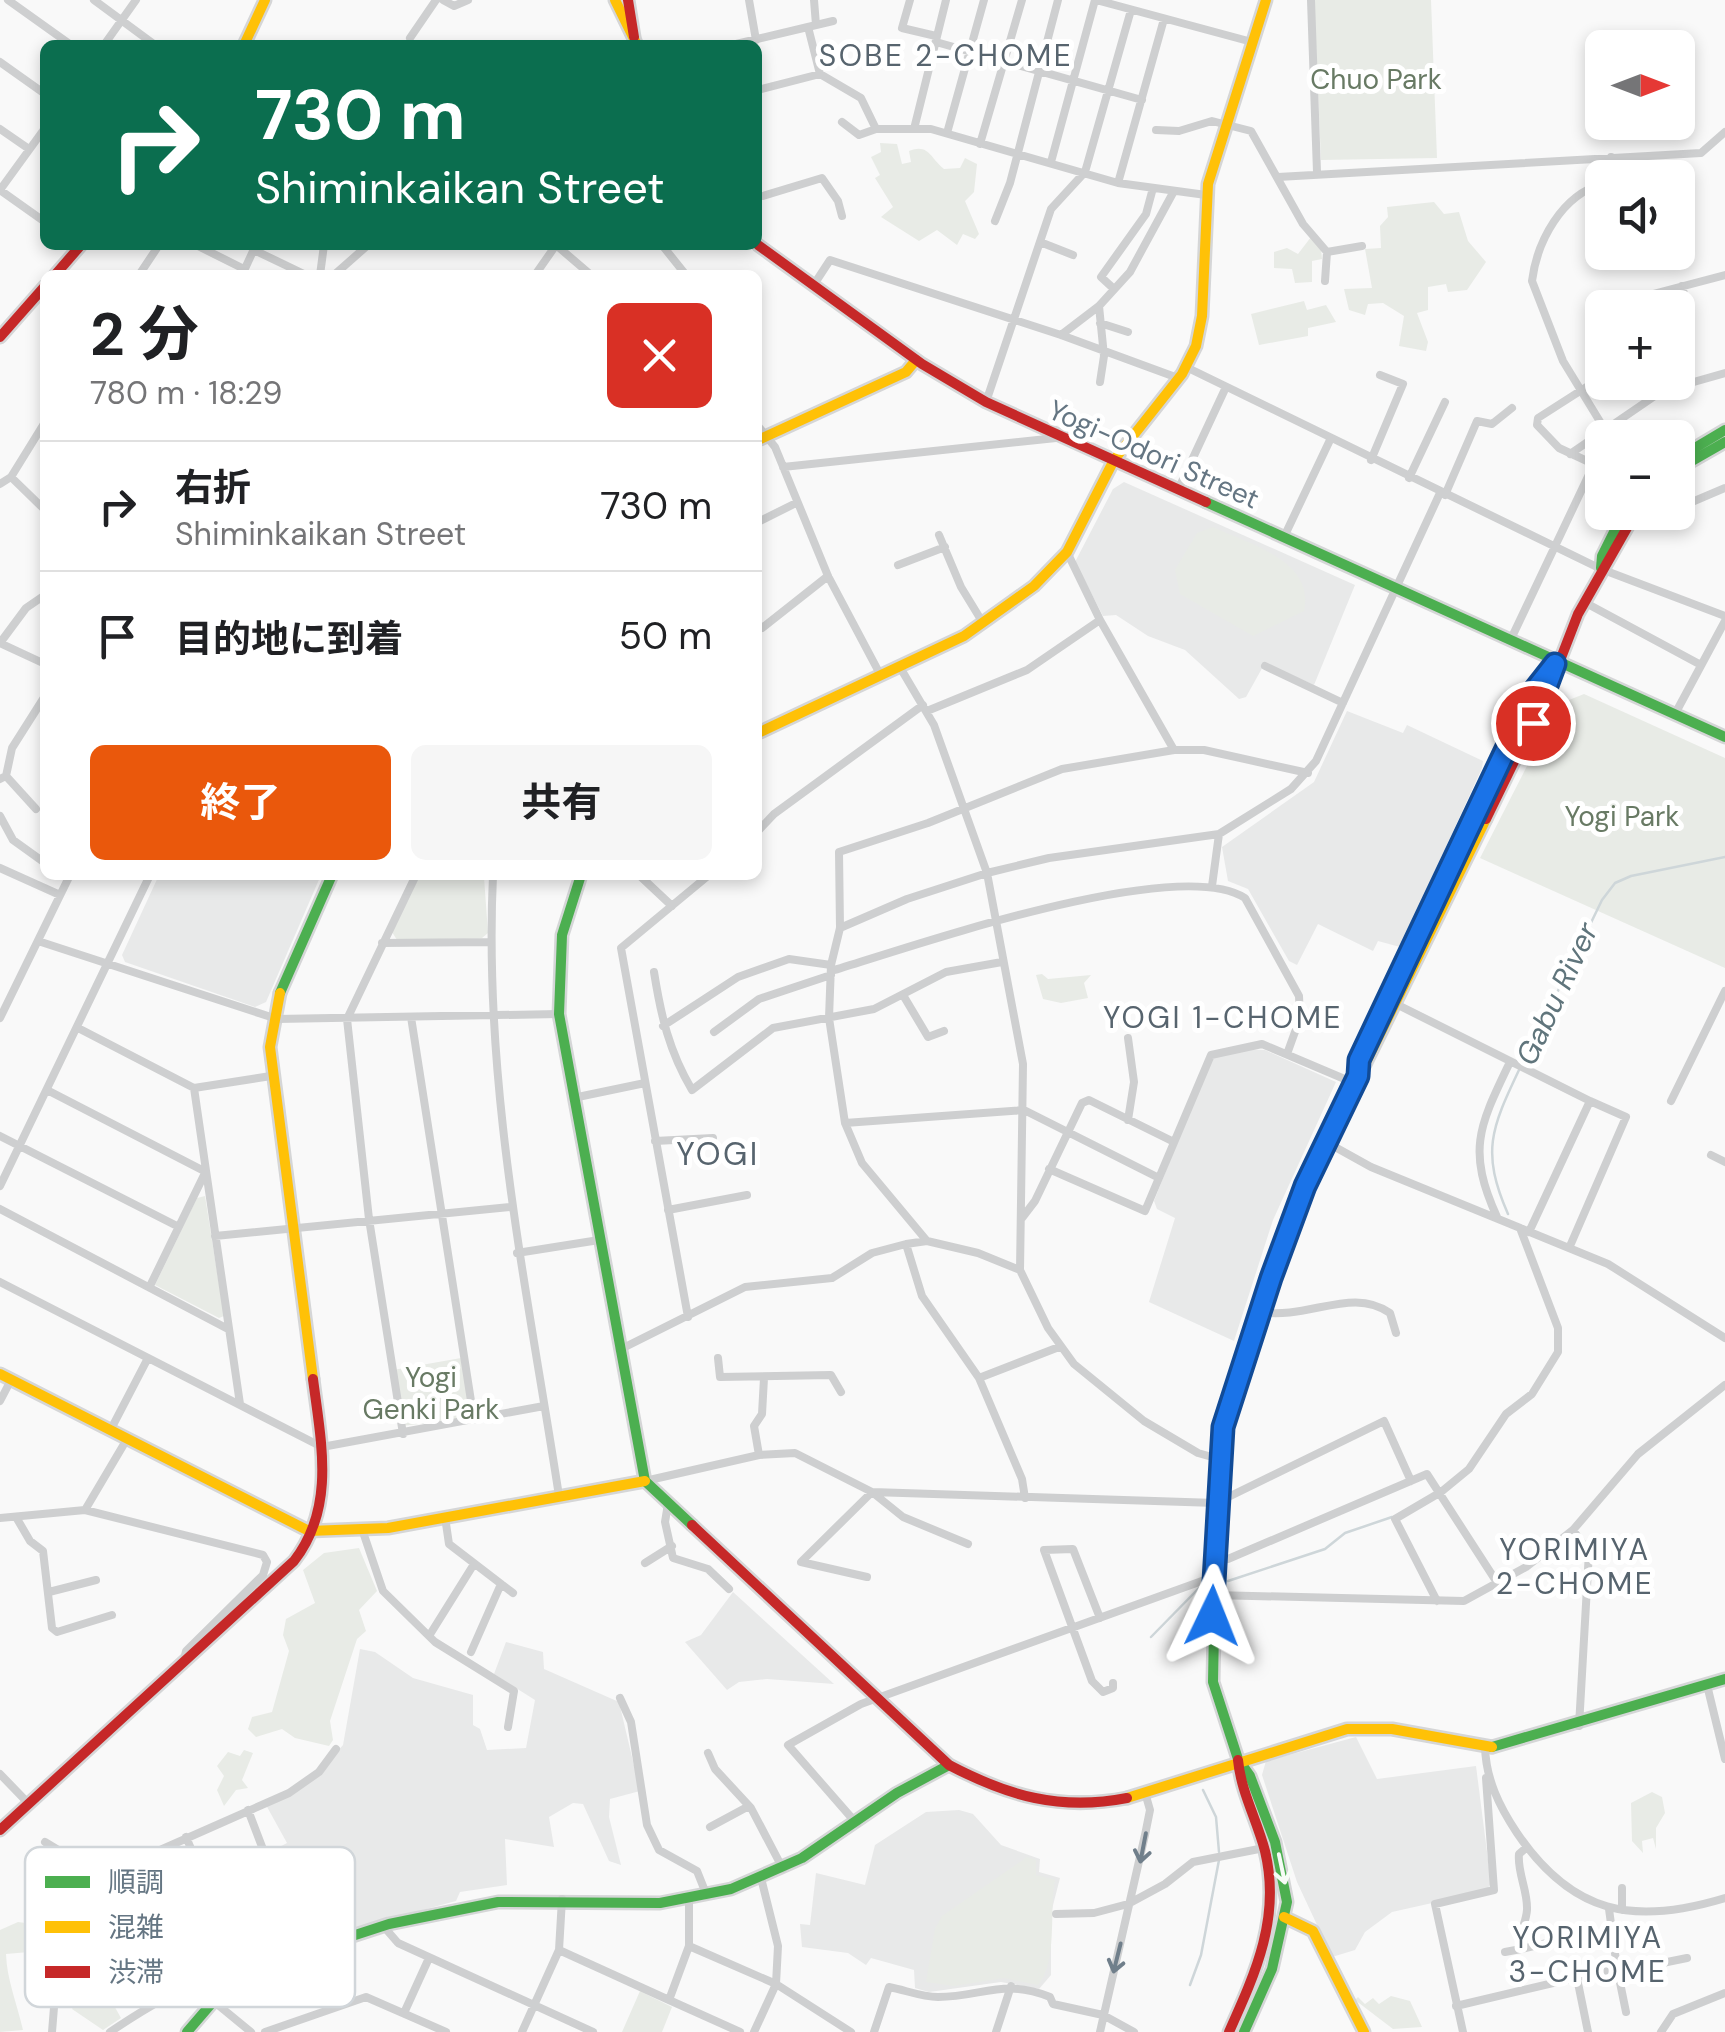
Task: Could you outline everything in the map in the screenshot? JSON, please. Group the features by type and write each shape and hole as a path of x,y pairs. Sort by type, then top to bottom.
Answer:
{"main road":[{"path":"246,40 265,0"},
{"path":"615,0 635,40"},
{"path":"628,0 635,40"},
{"path":"762,731 902,669 984,623 1043,578 1066,552 1114,460 1186,367 1202,324 1206,195 1224,124 1266,0"},
{"name":"Yogi-Odori Street","path":"762,248 916,360 986,402 1555,664 1725,737"},
{"path":"58,270 75,250"},
{"path":"0,338 40,292"},
{"path":"762,438 906,372 916,360"},
{"path":"1695,460 1720,445 1725,430"},
{"path":"1695,453 1720,445"},
{"path":"1600,570 1602,556 1615,530"},
{"path":"1229,2032 1266,1948 1273,1916 1264,1848 1239,1780 1238,1759 1214,1682 1216,1504 1225,1419 1290,1223 1326,1142 1356,1080 1368,1065 1392,1002 1547,694 1555,664 1584,602 1627,530"},
{"path":"0,1830 294,1561 315,1532 321,1510 322,1447 271,1076 272,1018 286,970 330,880"},
{"path":"580,880 562,935 559,1014 618,1351 645,1481 949,1765 1001,1790 1071,1807 1100,1806 1146,1796 1238,1759 1356,1728 1392,1728 1485,1747 1519,1744 1725,1680"},
{"path":"6,1377 297,1528 315,1532 363,1532 645,1481"},
{"path":"1238,1759 1250,1776 1286,1884 1286,1917 1272,1969 1244,2032"},
{"path":"355,1937 478,1905 707,1896 817,1853 900,1791 934,1778 949,1765"},
{"path":"1273,1916 1286,1917 1313,1931 1364,2032"},
{"path":"186,2032 206,2007"}],"street":[{"path":"8,0 64,40"},
{"path":"94,0 148,40"},
{"path":"108,40 136,0"},
{"path":"410,38 439,0 454,6 468,0"},
{"path":"750,0 756,40 834,21"},
{"path":"814,0 812,26 820,74"},
{"path":"910,0 902,28 1004,62 1142,100"},
{"path":"914,129 946,0"},
{"path":"947,133 984,0"},
{"path":"980,144 1022,0"},
{"path":"995,220 1058,0"},
{"path":"1051,162 1095,0 1252,42"},
{"path":"1311,0 1317,172"},
{"path":"986,402 1051,210 1086,172 1131,10"},
{"path":"1118,182 1164,19"},
{"path":"0,62 40,90"},
{"path":"762,89 820,74 861,98 876,129"},
{"path":"1156,130 1179,130 1212,120 1250,131 1302,224 1319,238 1326,252 1325,281"},
{"path":"842,122 859,135 876,129 947,133 1118,182 1206,195"},
{"path":"0,128 30,149"},
{"path":"1278,177 1701,153 1725,132"},
{"path":"40,135 0,190 40,218"},
{"path":"764,196 822,178 842,216"},
{"path":"1114,290 1101,276 1146,214 1152,188"},
{"path":"1585,189 1551,226 1532,281 1563,360 1599,420"},
{"path":"1061,334 1114,290 1158,227 1174,191"},
{"path":"1040,242 1072,255"},
{"path":"1326,252 1362,246"},
{"path":"205,250 240,270"},
{"path":"258,250 296,270"},
{"path":"340,270 362,250"},
{"path":"562,250 585,270"},
{"path":"666,250 682,270"},
{"path":"812,286 830,260 1061,334 1178,378"},
{"path":"1668,290 1725,274"},
{"path":"1682,286 1683,290"},
{"path":"1099,306 1100,382"},
{"path":"1100,323 1128,332"},
{"path":"1186,367 1600,570 1725,619 1675,715"},
{"path":"1695,381 1725,372"},
{"path":"1371,460 1403,384 1380,375"},
{"path":"1178,490 1226,387"},
{"path":"1585,387 1538,418 1537,425 1570,454 1585,460"},
{"path":"1626,420 1651,400"},
{"path":"1409,478 1445,402"},
{"path":"840,928 906,899 986,873 1049,858 1220,834 1308,773 1477,422 1492,424 1512,408"},
{"path":"0,484 11,477 40,430"},
{"path":"783,466 1060,437"},
{"path":"762,438 783,466 828,576 882,678"},
{"path":"1284,538 1330,440"},
{"path":"1570,454 1585,446"},
{"path":"11,477 40,505"},
{"path":"1695,501 1725,488"},
{"path":"1510,643 1585,491"},
{"path":"762,520 796,503"},
{"path":"940,535 984,623"},
{"path":"898,564 944,547"},
{"path":"1066,552 1174,750"},
{"path":"762,628 828,576"},
{"path":"40,598 26,608 0,643 40,662"},
{"path":"1584,602 1701,665"},
{"path":"762,827 774,814 925,708 1028,670 1100,620"},
{"path":"1265,666 1343,703"},
{"path":"902,669 925,708 986,873 1023,1064 1020,1270 1059,1347 1144,1421 1198,1454 1218,1459"},
{"path":"36,808 3,778 12,748 40,704"},
{"path":"927,1241 862,1163 844,1122 830,1018 831,971 840,928 839,852 964,809 1062,768 1174,750 1241,755 1308,773"},
{"path":"0,816 13,840 40,859"},
{"path":"1212,886 1220,834"},
{"path":"0,868 60,895"},
{"path":"0,1018 67,880"},
{"path":"0,1186 148,880"},
{"path":"403,1434 369,1219 347,1018 414,880"},
{"path":"492,880 491,1015 510,1207 559,1496"},
{"path":"643,880 672,906"},
{"path":"688,1317 622,948 703,880"},
{"path":"714,1032 759,999 831,971 1100,896 1183,885 1212,886 1245,898 1295,986 1301,1008 1287,1054"},
{"path":"38,940 272,1018 559,1014"},
{"path":"382,943 491,942"},
{"path":"663,1026 738,977 788,959 831,971"},
{"path":"654,972 663,1026 673,1057 692,1090 773,1028 874,1009 946,972 1002,962"},
{"path":"1671,1102 1725,991"},
{"path":"903,995 928,1037 944,1032"},
{"path":"1392,1002 1626,1118 1570,1246"},
{"path":"411,1017 474,1420"},
{"path":"78,1028 194,1088 271,1076"},
{"path":"1128,1038 1134,1082 1128,1120"},
{"path":"1049,1169 1145,1211 1211,1054 1262,1044 1356,1080"},
{"path":"1502,1221 1478,1166 1478,1138 1513,1063"},
{"path":"573,1098 645,1083"},
{"path":"194,1088 240,1404"},
{"path":"48,1090 206,1172"},
{"path":"1022,1218 1082,1103 1090,1100 1174,1142"},
{"path":"1437,1601 1395,1519 1441,1492 1468,1469 1506,1414 1532,1394 1558,1352 1558,1328 1522,1229 1590,1100"},
{"path":"844,1122 1024,1110 1159,1178"},
{"path":"0,1136 177,1226"},
{"path":"655,1141 714,1138"},
{"path":"1326,1142 1371,1167 1397,1174 1608,1264 1725,1338"},
{"path":"1711,1155 1725,1162"},
{"path":"150,1286 206,1172"},
{"path":"668,1210 747,1196"},
{"path":"215,1236 510,1207"},
{"path":"0,1209 228,1329"},
{"path":"517,1253 599,1240"},
{"path":"618,1351 745,1287 832,1278 872,1253 906,1244 927,1241 978,1252 1020,1270"},
{"path":"906,1244 922,1296 979,1378 1022,1479 1026,1498"},
{"path":"0,1282 322,1447 544,1406"},
{"path":"1260,1312 1289,1316 1364,1300 1390,1313 1396,1333"},
{"path":"979,1378 1059,1347"},
{"path":"110,1430 148,1358"},
{"path":"718,1358 720,1377 830,1375 841,1392"},
{"path":"0,1402 6,1377"},
{"path":"759,1456 754,1426 762,1414 764,1378"},
{"path":"1213,1594 1464,1602 1498,1584 1572,1530 1638,1454 1725,1385"},
{"path":"867,1576 801,1562 872,1492 1216,1504 1384,1422 1411,1480"},
{"path":"85,1510 126,1439"},
{"path":"645,1481 759,1456 795,1454 872,1492 903,1517 968,1544"},
{"path":"1214,1560 1228,1558 1427,1474 1498,1584"},
{"path":"668,1504 665,1522 673,1558 708,1569 729,1589"},
{"path":"0,1518 85,1510 204,1538 266,1559 263,1574 186,1651 184,1664"},
{"path":"16,1517 30,1542 43,1551 52,1628 57,1632 112,1615"},
{"path":"444,1518 449,1544 512,1594"},
{"path":"1572,1530 1589,1552 1579,1726"},
{"path":"363,1532 384,1590 429,1636 514,1691 508,1727"},
{"path":"645,1563 672,1546"},
{"path":"1100,1618 1072,1549 1044,1550 1092,1681 1104,1692 1113,1688 1113,1683"},
{"path":"429,1636 474,1564"},
{"path":"857,1824 788,1745 877,1699 1214,1577"},
{"path":"49,1592 96,1580"},
{"path":"471,1652 501,1584"},
{"path":"1707,1685 1725,1760"},
{"path":"620,1698 630,1722 647,1826 659,1850 697,1871 707,1896"},
{"path":"1463,2032 1436,1904 1494,1890 1485,1747"},
{"path":"165,1847 289,1792 319,1772 336,1748"},
{"path":"708,1753 715,1769 749,1806 782,1869"},
{"path":"0,1774 29,1804"},
{"path":"1486,1775 1527,1847 1558,1882 1609,1909 1656,1912 1725,1898"},
{"path":"1100,2032 1150,1810 1146,1796"},
{"path":"710,1827 749,1806"},
{"path":"248,1810 262,1847"},
{"path":"186,1837 190,1847"},
{"path":"45,1842 53,1847"},
{"path":"1520,1948 1518,1936 1527,1912 1518,1863 1519,1854 1527,1847"},
{"path":"1056,1914 1094,1912 1132,1901 1165,1884 1193,1862 1218,1854 1264,1848"},
{"path":"754,2032 776,1984 778,1946 761,1878"},
{"path":"1622,1888 1622,1910"},
{"path":"522,2032 559,1950 562,1899"},
{"path":"669,2000 690,1946 689,1899"},
{"path":"1609,1909 1626,2012"},
{"path":"385,1928 398,1943 593,2032"},
{"path":"1505,1952 1564,1939"},
{"path":"690,1946 776,1984 851,2032"},
{"path":"559,1950 740,2032"},
{"path":"404,2013 429,1958"},
{"path":"1456,2006 1687,1958"},
{"path":"1577,1978 1588,2032"},
{"path":"996,2032 1012,1986"},
{"path":"874,2032 890,1988 938,1997 1012,1986 1050,1996 1053,2004 1103,2015 1134,2032"},
{"path":"1661,2032 1674,2014 1725,1993"},
{"path":"355,2000 366,1996 446,2032"},
{"path":"52,2032 56,2007"},
{"path":"110,2032 150,2007"},
{"path":"221,2007 251,2032"},
{"path":"265,2032 335,2007"}],"shaded area":[{"path":"1124,482 1355,585 1314,685 1265,663 1246,697 1239,699 1185,650 1148,636 1116,615 1103,616 1075,562 1113,489"},
{"path":"1347,711 1403,733 1407,725 1483,761 1482,768 1400,947 1378,941 1373,951 1318,924 1297,965 1289,961 1248,889 1228,881 1222,847 1314,782"},
{"path":"157,880 319,880 266,1002 255,1007 125,962 122,955"},
{"path":"1239,1049 1265,1050 1336,1082 1273,1220 1234,1341 1149,1302 1175,1218 1157,1209 1154,1201 1211,1057"},
{"path":"733,1592 834,1684 767,1679 739,1682 727,1690 685,1642 701,1635"},
{"path":"506,1642 543,1652 544,1669 619,1702 640,1791 610,1799 609,1817 621,1865 609,1861 583,1804 573,1803 549,1817 554,1847 505,1839 507,1885 460,1892 456,1901 355,1928 355,1847 279,1847 287,1843 266,1805 321,1770 343,1745 360,1649 375,1652 413,1678 473,1695 473,1725 480,1729 487,1750 526,1748 535,1700 494,1674"},
{"path":"1356,1737 1377,1779 1476,1766 1491,1883 1486,1891 1392,1912 1365,1932 1355,1950 1332,1957 1297,1882 1262,1775 1266,1761"},
{"path":"959,1810 973,1814 1001,1845 1040,1859 1039,1872 1060,1878 1051,1913 1051,1975 1039,1989 1001,1982 929,1992 915,1988 914,1970 871,1958 866,1965 848,1953 802,1947 800,1924 810,1925 816,1873 865,1885 875,1845 926,1812"}],"green space":[{"name":"Chuo Park","path":"1314,0 1431,0 1437,158 1321,160"},
{"path":"880,143 897,144 902,164 911,162 909,151 921,149 944,169 960,168 965,158 977,164 974,192 965,201 979,234 975,239 963,234 957,245 937,230 919,241 881,217 893,207 875,178 880,175 871,157 881,152"},
{"path":"1434,202 1444,214 1459,212 1468,241 1486,262 1467,290 1448,292 1446,284 1428,287 1428,310 1417,313 1428,342 1426,351 1399,346 1404,316 1383,303 1368,304 1365,315 1349,310 1344,289 1372,288 1365,249 1381,248 1380,226 1388,217 1387,207"},
{"path":"1311,237 1321,248 1322,259 1312,261 1312,282 1295,283 1292,269 1274,268 1274,252 1287,248 1298,254"},
{"path":"1304,301 1307,310 1326,305 1336,322 1308,328 1308,336 1259,345 1251,314"},
{"path":"1213,527 1261,548 1290,567 1305,594 1304,611 1253,636 1180,594 1175,570 1197,533"},
{"name":"Yogi Park","path":"1584,694 1725,758 1725,968 1480,858 1528,764 1544,721 1559,704"},
{"path":"418,880 484,880 488,933 482,938 397,940 392,932"},
{"path":"1036,975 1048,979 1091,975 1084,983 1088,998 1061,1003 1043,999"},
{"path":"205,1196 224,1316 219,1318 155,1285 197,1198"},
{"name":"Yogi Genki Park","path":"461,1358 471,1418 401,1426 393,1370"},
{"path":"359,1548 377,1591 359,1610 366,1631 357,1639 330,1721 333,1740 329,1746 295,1738 282,1729 256,1737 248,1729 252,1717 272,1712 289,1651 283,1635 286,1619 315,1603 303,1570 324,1553"},
{"path":"244,1750 253,1753 242,1780 248,1788 236,1790 224,1806 217,1790 224,1776 217,1766 228,1752 240,1756"},
{"path":"1652,1792 1662,1797 1665,1813 1656,1828 1656,1849 1653,1838 1642,1841 1643,1853 1632,1841 1631,1803"},
{"path":"1027,1857 1036,1860 1036,1875 1055,1880 1051,1950 1038,1985 1004,1978 954,1986 926,1982 935,1929 942,1916"},
{"path":"25,1923 25,1952 6,1954 23,2030 0,2032 0,1930"},
{"path":"640,1991 672,2007 662,2032 622,2032"},
{"path":"1391,1996 1410,2001 1422,2027 1393,2029 1355,2000 1358,1997 1365,2004 1373,1998 1379,2004"},
{"path":"115,2007 121,2018 103,2030 72,2009"}],"waterway":[{"name":"Gabu River","path":"1523,1063 1602,900 1615,883 1631,876 1725,857"},
{"name":"Gabu River","path":"1508,1214 1494,1174 1493,1141 1519,1070"},
{"name":"Gabu River","path":"1228,1581 1325,1549 1345,1533 1392,1517"},
{"name":"Gabu River","path":"1151,1637 1199,1588"},
{"name":"Gabu River","path":"1203,1790 1216,1817 1219,1852"},
{"name":"Gabu River","path":"1190,1985 1201,1955 1219,1860"}],"traffic: fast":[{"path":"1695,448 1725,430"},
{"path":"1695,459 1725,442"},
{"path":"1206,502 1725,737"},
{"path":"1601,568 1602,556 1615,530"},
{"path":"280,993 330,880"},
{"path":"579,880 562,935 559,1014 645,1481 692,1525"},
{"path":"1244,2032 1272,1969 1287,1902 1275,1842 1250,1776 1238,1759 1213,1682 1217,1470 1223,1427 1272,1282"},
{"path":"1492,1747 1725,1679"},
{"path":"355,1935 389,1924 498,1902 660,1903 731,1889 802,1858 897,1793 949,1765"},
{"path":"187,2032 208,2007"}],"traffic: slow":[{"path":"246,40 265,0"},
{"path":"615,0 635,40"},
{"path":"762,731 964,636 1034,586 1067,552 1114,460 1182,374 1196,346 1202,316 1208,184 1266,0"},
{"path":"762,438 906,372 916,360"},
{"path":"1358,1075 1359,1060 1533,692 1551,668"},
{"path":"1272,1282 1305,1186 1486,819"},
{"path":"280,993 270,1047 313,1379"},
{"path":"0,1374 309,1531 388,1528 645,1481"},
{"path":"1127,1798 1347,1729 1392,1729 1492,1747"},
{"path":"1284,1917 1313,1931 1364,2032"}],"traffic: jam":[{"path":"628,0 634,37"},
{"path":"762,248 922,364 986,402 1206,502"},
{"path":"59,270 77,250"},
{"path":"0,337 40,292"},
{"path":"1486,819 1547,694 1578,614 1626,530"},
{"path":"0,1830 294,1561 316,1519 321,1496 322,1450 313,1379"},
{"path":"692,1525 949,1765 992,1785 1035,1798 1079,1803 1127,1798"},
{"path":"1229,2032 1263,1944 1270,1899 1265,1851 1238,1760"}],"district":[{"name":"SOBE 2-CHOME","path":"946,56"},
{"name":"YOGI 1-CHOME","path":"1223,1018"},
{"name":"YOGI","path":"718,1154"},
{"name":"YORIMIYA 2-CHOME","path":"1575,1567"},
{"name":"YORIMIYA 3-CHOME","path":"1588,1955"}],"route":[{"path":"1212,1616 1223,1427 1290,1223 1358,1076 1359,1060 1533,692 1555,664 1533,723"}]}
